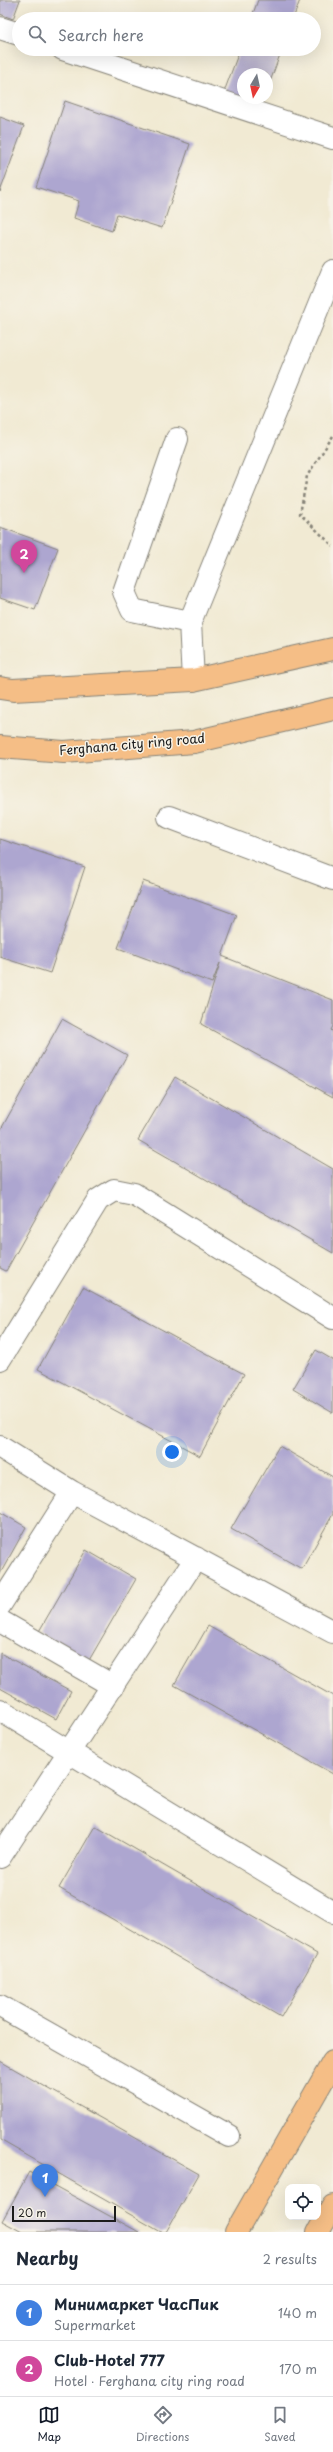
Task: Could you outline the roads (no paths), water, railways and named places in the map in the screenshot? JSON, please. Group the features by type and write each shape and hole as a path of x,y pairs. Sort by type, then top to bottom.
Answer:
{"main road":[{"path":"0,688 13,690 192,680 333,649"},
{"name":"Ferghana city ring road","path":"0,747 64,752 194,742 333,709"},
{"path":"236,2232 333,2062"},
{"path":"318,2232 333,2206"}],"street":[{"path":"0,28 12,32"},
{"path":"84,56 333,138"},
{"path":"192,680 190,622 333,271"},
{"path":"177,440 124,592 132,610 190,622"},
{"path":"169,817 333,879"},
{"path":"0,1359 98,1200 114,1190 134,1194 333,1318"},
{"path":"0,1447 72,1492 333,1632"},
{"path":"0,1605 72,1492"},
{"path":"0,1857 196,1558"},
{"path":"0,1622 113,1686"},
{"path":"0,1710 333,1912"},
{"path":"0,2006 230,2136"}],"place":[{"name":"Club-Hotel 777","path":"24,573"},
{"name":"Минимаркет ЧасПик","path":"45,2197"}]}
